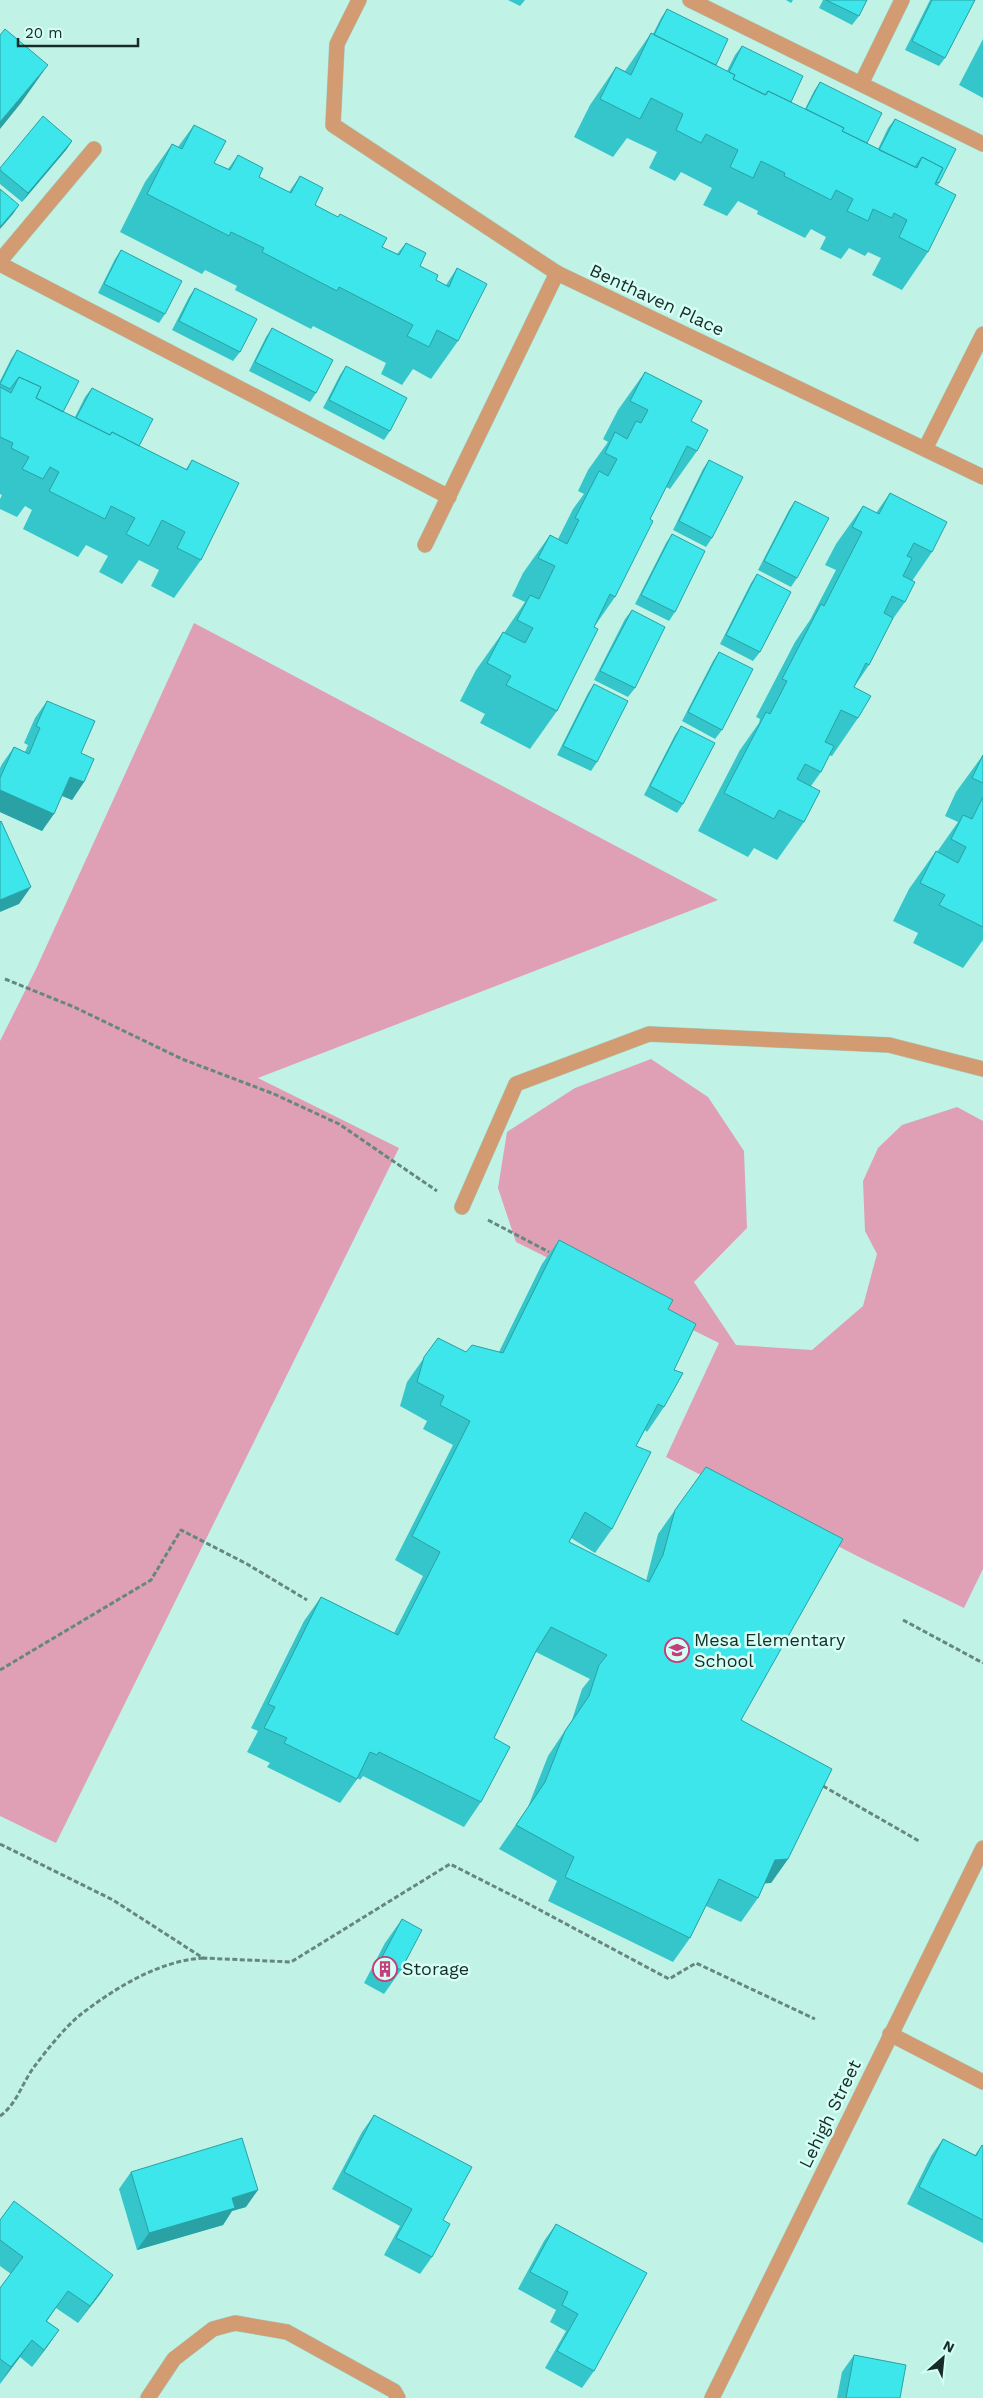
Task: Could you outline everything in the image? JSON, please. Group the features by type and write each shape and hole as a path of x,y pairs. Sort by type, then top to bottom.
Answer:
{"street":[{"name":"Benthaven Place","path":"359,0 337,44 333,125 557,273 983,478"},
{"path":"690,0 983,144"},
{"path":"861,84 902,0"},
{"path":"94,149 0,263 449,497"},
{"path":"425,545 557,273"},
{"path":"925,449 983,334"},
{"path":"462,1207 516,1084 649,1034 888,1045 983,1069"},
{"name":"Lehigh Street","path":"712,2398 983,1848"},
{"path":"890,2034 983,2082"},
{"path":"148,2398 174,2359 213,2329 235,2323 287,2332 394,2391 398,2398"}],"path":[{"path":"5,979 74,1007 182,1059 274,1094 339,1124 462,1207 550,1252"},
{"path":"0,1670 151,1580 181,1530 247,1564 308,1600"},
{"path":"903,1620 983,1663"},
{"path":"823,1786 919,1840"},
{"path":"0,1844 113,1900 203,1958"},
{"path":"0,2116 9,2110 33,2068 78,2016 134,1979 181,1959 203,1958 291,1962 450,1864 669,1979 696,1963 815,2019"}],"shaded area":[{"path":"194,623 718,900 258,1078 399,1148 56,1843 0,1816 0,1041 36,969"},
{"path":"651,1059 708,1097 744,1151 747,1228 694,1282 736,1345 812,1350 863,1306 877,1254 865,1231 863,1181 878,1148 902,1125 957,1107 983,1121 983,1569 964,1608 861,1558 666,1457 719,1343 516,1242 498,1188 507,1132 575,1088"}],"building":[{"path":"826,0 867,0 859,16"},
{"path":"932,0 975,0 945,58 912,41"},
{"path":"667,9 728,39 716,65 654,35"},
{"path":"5,29 48,65 0,122 0,35"},
{"path":"651,33 735,75 733,79 766,95 768,91 844,128 842,131 917,168 922,157 943,168 935,184 956,195 928,252 899,237 907,220 894,213 892,218 873,209 868,221 847,211 853,199 836,190 831,200 784,176 785,173 761,161 753,178 730,167 738,150 706,134 701,143 676,130 683,114 651,98 640,119 600,99 616,67 631,75"},
{"path":"742,46 803,76 791,102 768,91 765,95 733,79 735,75 729,72"},
{"path":"820,82 882,113 867,143 842,131 844,128 806,109"},
{"path":"43,116 72,141 28,193 0,168"},
{"path":"895,119 956,149 939,183 936,182 943,168 922,157 915,167 879,150"},
{"path":"194,125 226,141 214,163 230,170 238,155 263,168 259,177 291,193 300,176 323,188 315,205 338,217 340,214 387,238 382,247 399,255 406,243 426,253 420,266 438,275 436,280 449,287 457,268 487,284 458,341 437,330 429,347 407,336 413,325 339,287 337,291 262,252 264,248 231,232 229,236 147,194 172,144 182,149"},
{"path":"0,189 19,205 0,227"},
{"path":"121,250 182,281 165,314 104,284"},
{"path":"195,288 257,319 240,352 179,321"},
{"path":"272,328 333,360 316,393 255,362"},
{"path":"17,350 79,381 63,412 36,398 41,387 19,377 10,389 0,384"},
{"path":"346,366 407,398 390,431 329,400"},
{"path":"645,372 702,401 691,421 708,430 697,451 687,446 650,519 653,521 615,597 610,594 594,627 598,629 557,711 506,685 511,676 487,663 503,632 525,643 533,628 517,620 530,595 539,599 555,566 538,558 550,535 567,544 579,520 575,518 599,471 608,476 617,459 605,453 615,432 627,439 636,421 641,423 648,410 630,401"},
{"path":"19,377 41,387 36,398 110,435 112,432 187,470 192,460 239,483 201,560 177,548 185,532 162,520 149,546 126,534 135,518 111,506 105,519 49,491 59,472 50,467 43,479 22,469 29,457 11,448 13,443 0,437 0,387 11,393"},
{"path":"92,388 153,419 139,446 112,432 110,435 76,418"},
{"path":"709,460 743,477 712,538 679,521"},
{"path":"890,493 947,522 932,552 914,543 907,556 912,558 903,576 915,582 905,602 892,596 884,613 893,618 869,665 866,663 854,687 871,696 858,718 841,710 825,742 834,746 821,772 805,764 797,779 820,791 804,822 779,810 774,819 724,793 766,712 770,714 787,681 782,679 821,604 824,606 862,532 852,527 863,506 879,514"},
{"path":"795,501 829,518 797,578 764,561"},
{"path":"672,534 705,551 675,612 641,595"},
{"path":"757,574 791,592 760,652 726,635"},
{"path":"632,610 665,627 635,688 600,671"},
{"path":"719,652 753,669 722,730 688,712"},
{"path":"594,684 628,701 597,762 563,746"},
{"path":"47,701 95,721 81,753 94,759 84,782 70,777 54,814 0,790 0,778 14,747 29,754 40,728 36,726"},
{"path":"681,726 715,743 683,804 650,786"},
{"path":"983,755 983,783 972,778"},
{"path":"983,797 983,927 939,905 945,895 920,883 936,851 958,863 966,847 951,839 963,815 972,819"},
{"path":"0,822 31,887 0,900"},
{"name":"Mesa Elementary School","path":"559,1240 673,1300 668,1309 696,1324 674,1370 683,1373 664,1407 658,1404 636,1446 651,1452 612,1529 585,1512 569,1542 649,1582 663,1555 675,1510 706,1467 843,1539 741,1720 832,1769 788,1859 775,1860 758,1898 719,1879 690,1938 565,1877 574,1857 516,1825 545,1782 565,1731 589,1696 599,1665 607,1655 551,1627 536,1651 494,1738 510,1747 481,1802 379,1752 377,1755 370,1752 357,1779 284,1743 287,1738 264,1728 275,1707 268,1704 321,1597 398,1635 440,1552 412,1536 470,1421 440,1405 444,1396 417,1382 424,1357 438,1338 466,1352 472,1345 503,1353"},
{"path":"402,1919 422,1930 401,1970 381,1959"},
{"path":"374,2115 472,2167 443,2220 450,2224 432,2257 396,2238 412,2209 344,2172"},
{"path":"242,2138 258,2190 232,2198 235,2208 149,2233 131,2172"},
{"path":"943,2139 976,2156 983,2146 983,2220 919,2187"},
{"path":"14,2201 113,2275 90,2306 68,2291 46,2321 59,2330 44,2350 32,2340 11,2367 0,2359 0,2288 23,2257 0,2240 0,2220"},
{"path":"556,2224 647,2273 594,2371 557,2351 578,2314 562,2305 568,2292 530,2272"},
{"path":"854,2355 906,2365 900,2398 846,2398"}],"place":[{"name":"Mesa Elementary School","path":"677,1650"},
{"name":"Storage","path":"385,1969"}]}
